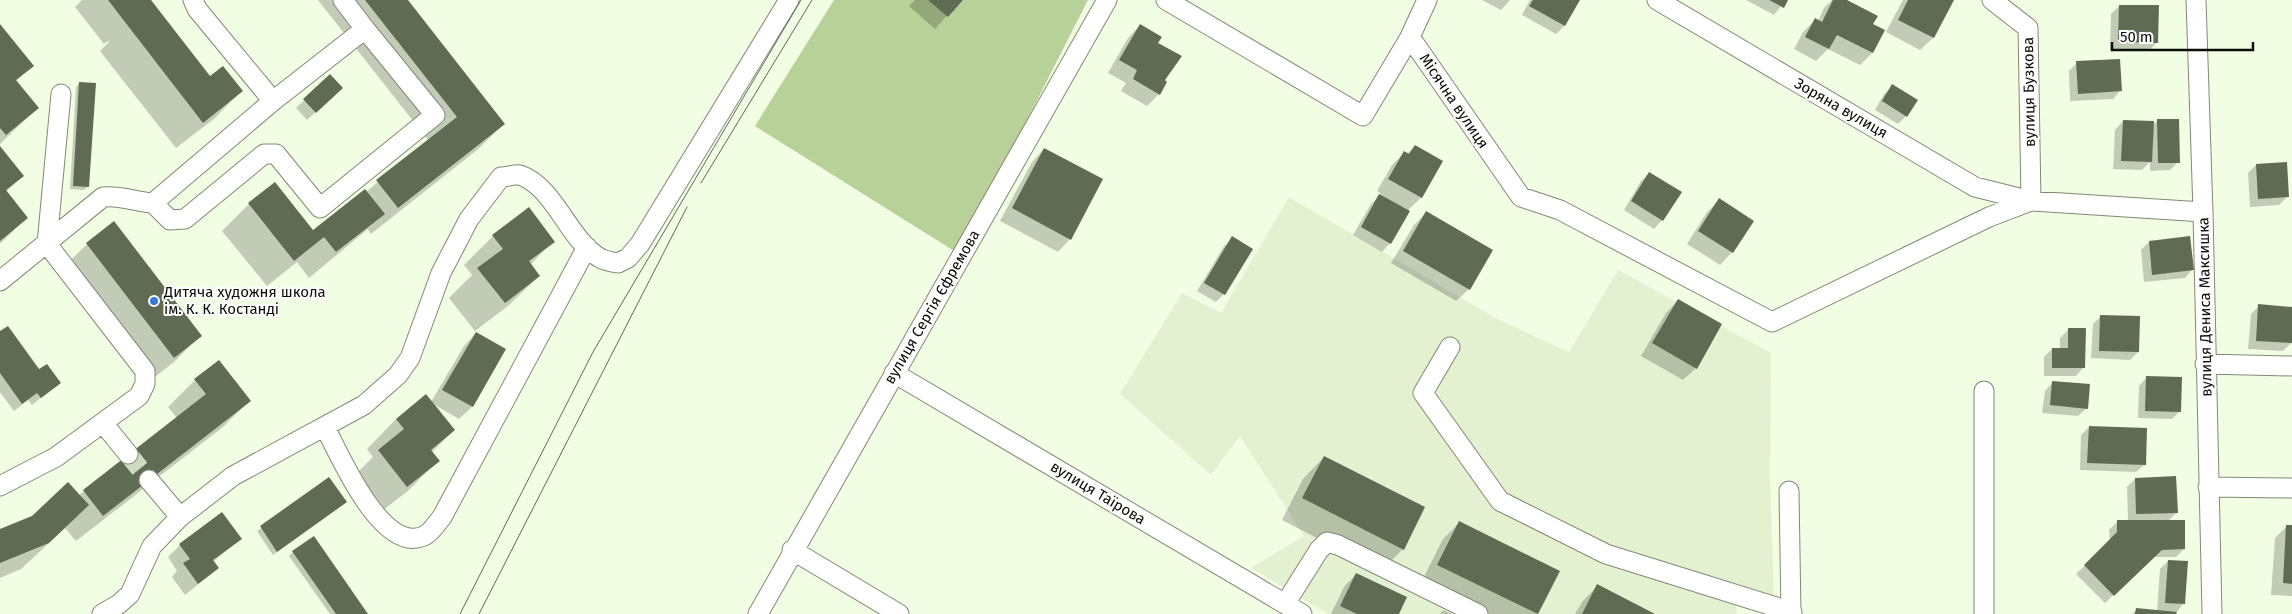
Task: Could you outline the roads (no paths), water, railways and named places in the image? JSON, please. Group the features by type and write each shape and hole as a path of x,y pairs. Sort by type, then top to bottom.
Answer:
{"street":[{"path":"193,0 197,9 273,101"},
{"path":"0,282 103,197 113,196 152,203 170,220 185,220 264,154 276,154 320,208 428,121 435,115 343,0"},
{"path":"102,614 119,604 130,594 152,546 180,517 233,476 364,405 398,375 410,358 445,266 469,219 501,177 519,175 532,182 587,247 600,259 618,263 628,258 640,244 789,0"},
{"name":"вулиця Сергія Єфремова","path":"758,614 792,550 1107,0"},
{"name":"Місячна вулиця","path":"1166,0 1363,116 1410,37 1521,196 1560,210 1772,322 1989,217 2031,201"},
{"path":"1410,37 1427,0"},
{"name":"Зоряна вулиця","path":"1657,0 1975,186 2031,201"},
{"name":"вулиця Бузкова","path":"1992,0 2028,28 2031,201"},
{"name":"вулиця Дениса Максишка","path":"2196,0 2212,614"},
{"path":"152,203 273,101 365,29"},
{"path":"0,486 56,457 139,396 145,384 145,371 46,244 61,94"},
{"path":"2031,201 2203,212"},
{"path":"325,427 356,485 369,506 384,524 400,536 408,538 417,538 431,531 442,516 587,247"},
{"path":"1450,347 1423,393 1500,501 1606,554 1792,613 1789,491"},
{"path":"2205,364 2292,366"},
{"name":"вулиця Таїрова","path":"894,373 1302,614"},
{"path":"1984,392 1984,614"},
{"path":"103,423 128,454"},
{"path":"150,480 180,517"},
{"path":"2208,487 2292,488"},
{"path":"1285,604 1319,550 1328,542 1338,545 1478,614"},
{"path":"792,550 899,614"}],"tunnel":[{"path":"128,454 149,480"}],"tram line":[{"path":"460,614 593,352 801,0"},
{"path":"701,183 812,0"},
{"path":"479,614 687,207"}],"place":[{"name":"Дитяча художня школа ім. К. К. Костанді","path":"154,301"}]}
